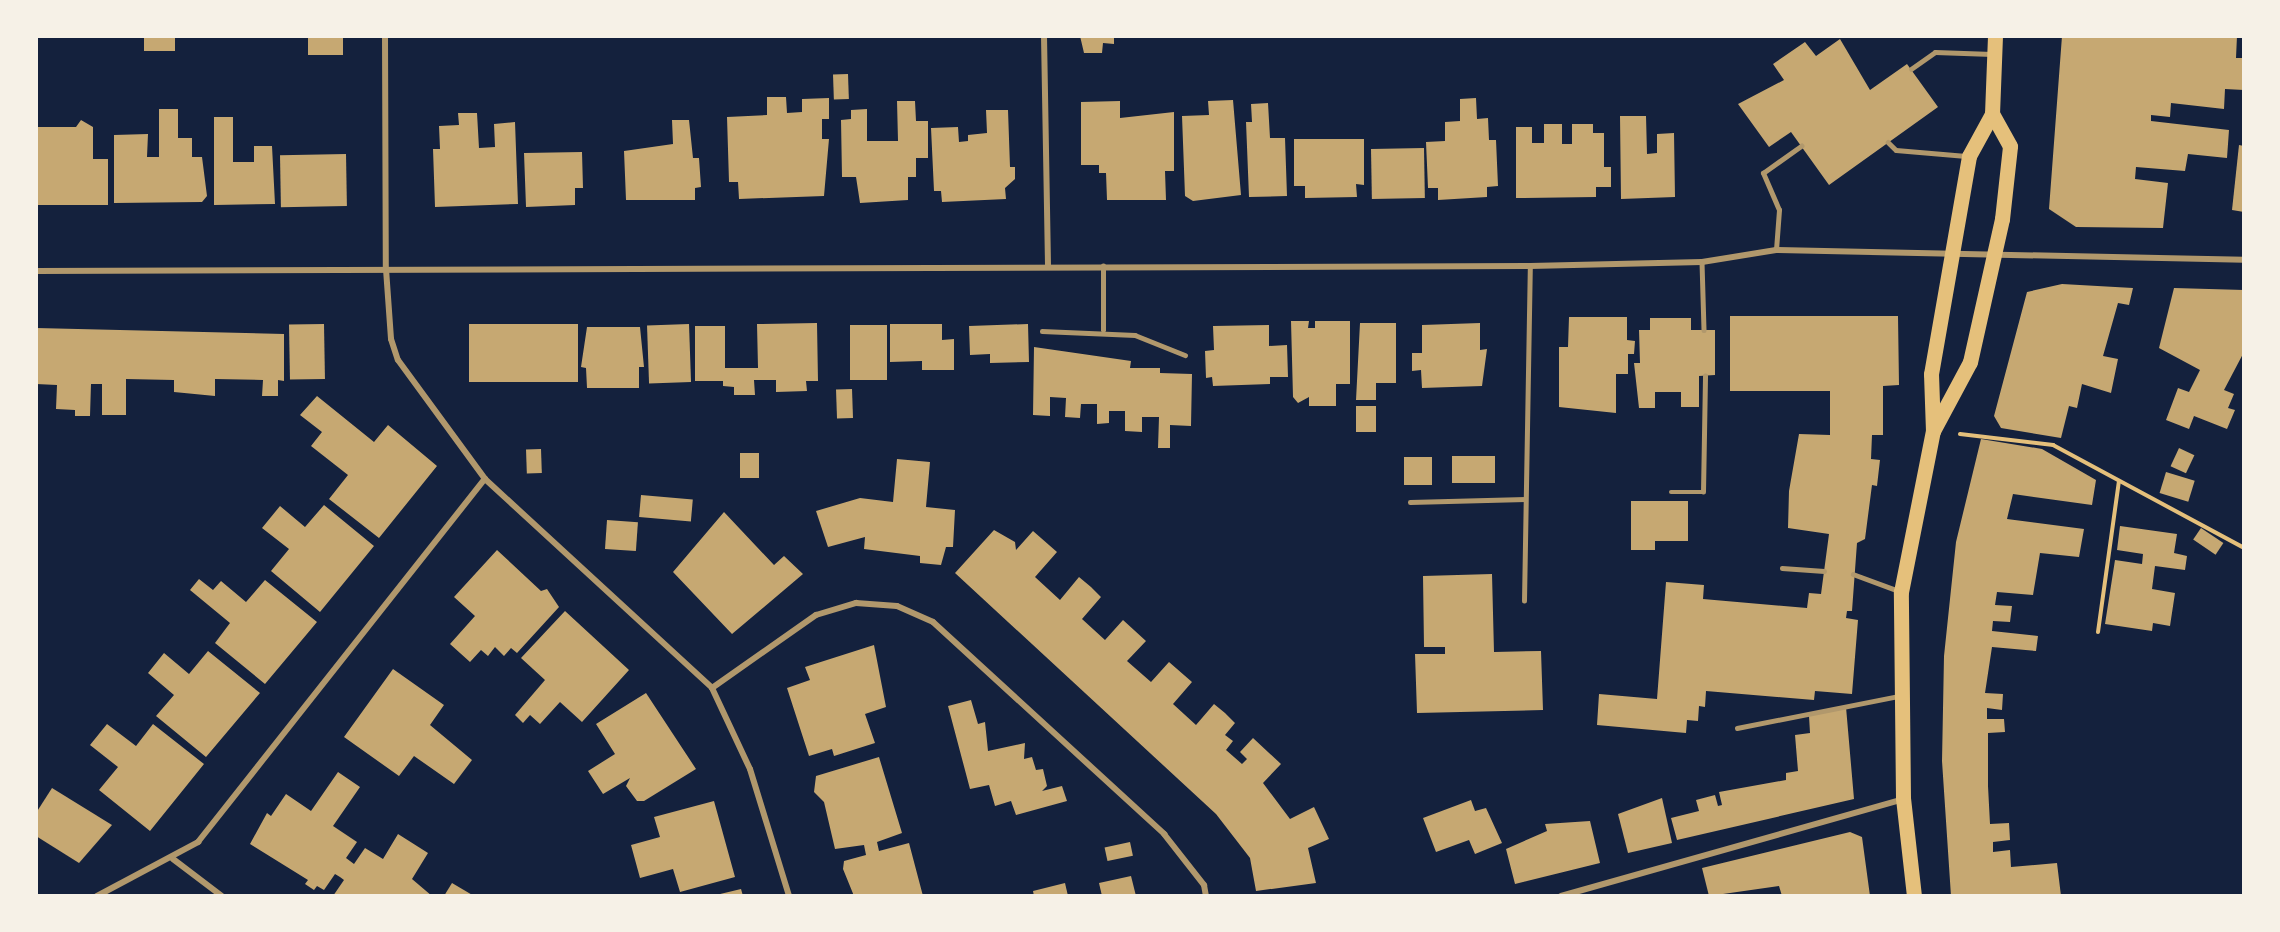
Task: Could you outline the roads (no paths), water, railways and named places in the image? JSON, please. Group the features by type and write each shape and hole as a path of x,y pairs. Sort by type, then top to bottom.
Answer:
{"main road":[{"path":"1914,896 1903,798 1901,592 1933,431 1931,374 1969,156 1992,114 1995,36"},
{"path":"1933,431 1970,362 1994,257 2010,146 1992,114"}],"street":[{"path":"385,36 386,269 391,339 398,360 485,479 712,688 750,769 789,896"},
{"path":"1044,36 1048,265"},
{"path":"36,271 1048,265 1530,266 1702,262 1776,250 1994,257 2244,260"},
{"path":"97,896 173,859 198,842 485,479"},
{"path":"712,688 816,615 856,603 897,606 933,622 1164,834 1204,885 1206,896"},
{"path":"1561,896 1903,798"},
{"path":"173,859 222,896"}],"lane":[{"path":"1911,69 1935,52 1994,54"},
{"path":"1888,142 1896,150 1969,156"},
{"path":"1776,250 1779,210 1763,173 1801,146"},
{"path":"1702,262 1704,330"},
{"path":"1103,266 1103,330"},
{"path":"1524,601 1530,266"},
{"path":"1042,331 1103,330 1135,335 1185,354"},
{"path":"1671,492 1703,492 1704,376"},
{"path":"1410,502 1525,500"},
{"path":"1782,567 1824,572"},
{"path":"1853,574 1901,592"},
{"path":"1737,728 1902,696"}]}
